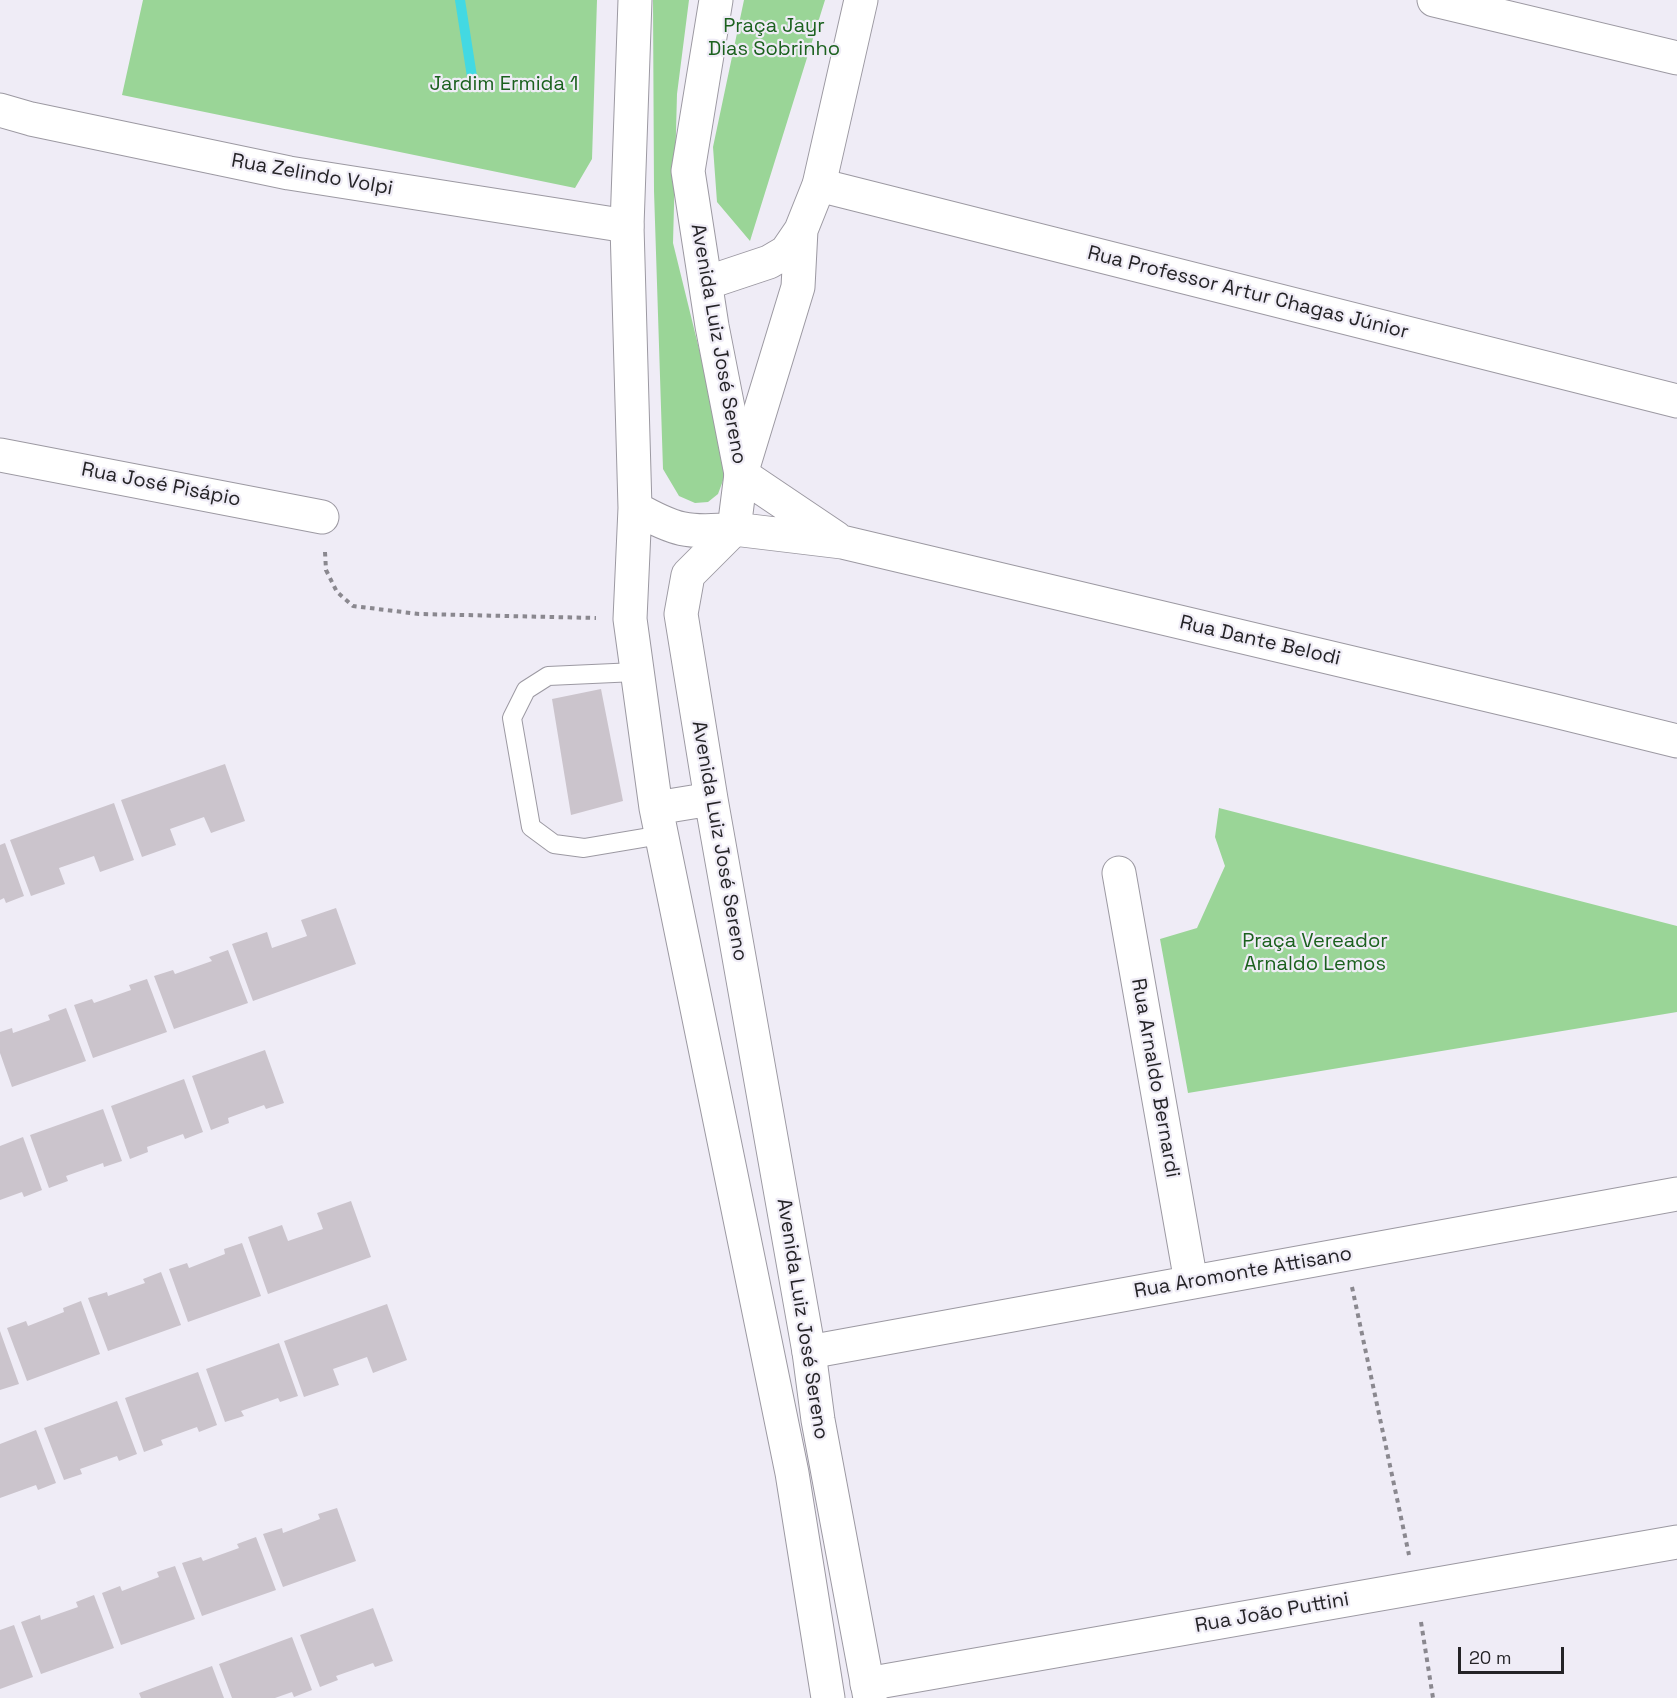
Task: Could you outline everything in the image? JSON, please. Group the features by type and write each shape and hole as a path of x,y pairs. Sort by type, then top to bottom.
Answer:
{"street":[{"name":"Avenida Luiz José Sereno","path":"635,0 627,226 635,508 630,619 636,672 658,822 792,1473 828,1698"},
{"name":"Avenida Luiz José Sereno","path":"716,0 688,171 712,327 741,474 734,528 688,575 681,614 711,799 809,1352 818,1420 869,1691"},
{"path":"706,283 769,262 786,252 801,230 819,185 861,0"},
{"path":"1434,0 1677,58"},
{"name":"Rua Zelindo Volpi","path":"0,110 31,119 289,173 627,226"},
{"name":"Rua Professor Artur Chagas Júnior","path":"819,185 1677,401"},
{"path":"801,230 798,287 741,474 842,542"},
{"name":"Rua José Pisápio","path":"0,455 322,517"},
{"path":"635,508 674,528 708,532 734,528 842,542"},
{"name":"Rua Dante Belodi","path":"842,542 1677,741"},
{"path":"658,822 711,799"},
{"name":"Rua Arnaldo Bernardi","path":"1119,873 1191,1282"},
{"name":"Rua Aromonte Attisano","path":"809,1352 1677,1194"},
{"name":"Rua João Puttini","path":"869,1691 1416,1588 1677,1542"}],"lane":[{"path":"636,672 548,676 526,690 512,718 531,827 554,844 584,848 658,822"}],"path":[{"path":"322,517 326,570 337,592 353,606 419,614 630,619"},
{"path":"1345,1254 1416,1588 1433,1698"}],"green space":[{"name":"Jardim Ermida 1","path":"143,0 597,0 592,159 575,188 122,95"},
{"name":"Praça Jayr Dias Sobrinho","path":"653,0 689,0 677,94 673,243 728,467 718,494 708,502 695,503 679,496 663,469 654,191"},
{"name":"Praça Jayr Dias Sobrinho","path":"744,0 825,0 750,241 717,202 713,147"},
{"name":"Praça Vereador Arnaldo Lemos","path":"1219,808 1677,926 1677,1012 1188,1093 1160,939 1197,928 1225,866 1215,837"}],"building":[{"path":"601,689 623,801 571,815 552,699"},
{"path":"225,764 245,821 211,833 204,817 170,829 176,845 142,857 121,800"},
{"path":"114,803 134,860 100,872 94,856 59,868 65,884 31,896 10,840"},
{"path":"5,843 24,896 6,903 4,898 0,900 0,845"},
{"path":"336,908 356,964 253,1001 232,944 267,932 272,948 307,936 301,920"},
{"path":"228,950 248,1003 174,1029 154,976 173,970 175,974 212,961 209,957"},
{"path":"147,979 167,1032 93,1058 74,1005 92,999 94,1003 131,990 129,985"},
{"path":"66,1008 86,1061 12,1087 0,1053 0,1032 12,1028 13,1033 50,1020 48,1015"},
{"path":"265,1050 284,1103 266,1109 264,1105 228,1118 229,1123 211,1130 192,1076"},
{"path":"184,1079 203,1132 185,1139 183,1134 147,1147 148,1152 130,1159 111,1106"},
{"path":"103,1109 122,1161 104,1167 103,1163 66,1176 68,1181 49,1188 30,1135"},
{"path":"23,1137 42,1190 24,1197 22,1192 0,1200 0,1146"},
{"path":"351,1201 371,1257 268,1294 248,1237 282,1225 288,1241 323,1229 317,1213"},
{"path":"242,1243 261,1296 188,1322 169,1269 187,1263 189,1268 225,1254 224,1249"},
{"path":"161,1272 181,1325 108,1351 88,1298 107,1292 108,1296 145,1283 143,1279"},
{"path":"81,1301 100,1354 27,1381 7,1328 26,1321 28,1326 64,1312 63,1308"},
{"path":"387,1304 407,1360 373,1373 367,1357 333,1369 339,1385 304,1397 284,1341"},
{"path":"0,1331 19,1384 0,1390"},
{"path":"279,1343 298,1396 280,1402 278,1398 241,1411 244,1416 225,1422 206,1369"},
{"path":"198,1372 217,1425 199,1432 197,1427 161,1440 163,1445 144,1452 125,1398"},
{"path":"117,1401 137,1454 119,1461 117,1456 80,1469 82,1474 64,1480 44,1428"},
{"path":"36,1430 56,1483 38,1490 36,1485 0,1498 0,1444"},
{"path":"337,1508 356,1561 283,1587 263,1534 282,1528 283,1533 320,1519 318,1514"},
{"path":"256,1537 276,1590 202,1616 182,1563 201,1557 203,1561 239,1548 237,1544"},
{"path":"175,1566 195,1619 121,1645 102,1593 120,1586 122,1591 159,1577 157,1572"},
{"path":"94,1595 114,1648 41,1674 21,1622 40,1615 41,1620 78,1607 76,1602"},
{"path":"373,1608 393,1661 375,1667 373,1663 336,1676 338,1680 320,1687 300,1635"},
{"path":"14,1625 33,1677 0,1689 0,1630"},
{"path":"292,1637 312,1690 294,1697 292,1692 275,1698 232,1698 219,1664"},
{"path":"212,1666 224,1698 141,1698 139,1693"}],"waterway":[{"path":"460,0 473,83"}]}
